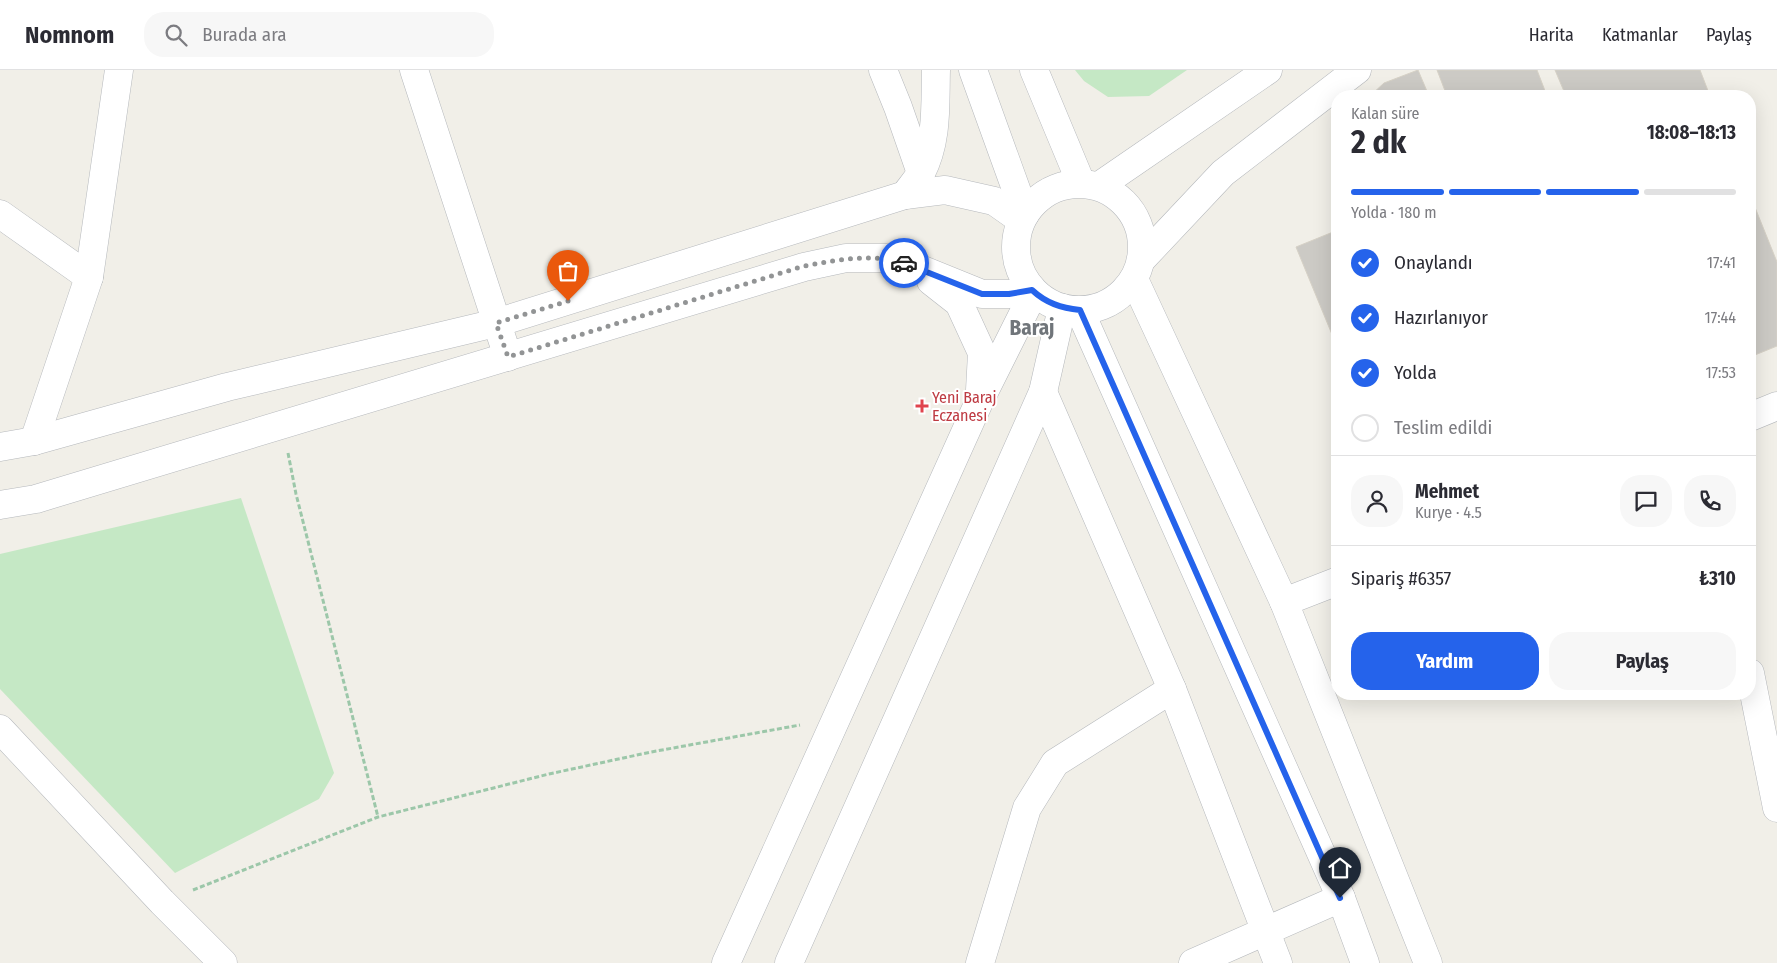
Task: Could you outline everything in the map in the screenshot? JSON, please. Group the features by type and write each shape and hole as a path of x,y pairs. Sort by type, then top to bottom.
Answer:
{"street":[{"path":"34,441 89,277 119,70"},
{"path":"414,70 508,357"},
{"path":"883,70 921,173"},
{"path":"905,195 921,173 932,142 936,120 936,70"},
{"path":"972,70 1023,217"},
{"path":"1034,70 1090,185"},
{"path":"1090,185 1268,70"},
{"path":"1357,70 1223,173 1138,269 1120,295 1102,306 1071,309 1046,301 1033,291 1022,274 1016,257 1016,238 1023,217 1031,205 1046,193 1063,185 1090,185 1116,195 1129,207 1138,223 1143,240 1138,269 1284,602 1428,963"},
{"path":"0,447 34,441 227,387 496,323 905,195 945,190 994,201 1023,217"},
{"path":"0,214 89,277"},
{"path":"0,505 36,499 282,426 804,266 846,258 887,258 913,266 982,294 1009,294 1033,291"},
{"path":"913,266 959,303 982,354 979,402"},
{"path":"726,963 979,402 1033,291"},
{"path":"789,963 1044,392 1071,309"},
{"path":"1071,309 1340,898 1365,963"},
{"path":"1044,392 1172,690 1278,963"},
{"path":"1756,415 1777,406"},
{"path":"1284,602 1331,584"},
{"path":"980,963 1027,808 1055,763 1172,690"},
{"path":"1755,700 1777,808"},
{"path":"0,729 162,902 223,963"},
{"path":"1193,963 1340,898"}],"path":[{"path":"282,426 296,494 378,817"},
{"path":"162,902 378,817 559,772 651,752 835,719"}],"green space":[{"path":"1075,70 1187,70 1149,96 1108,97 1084,81"},
{"path":"241,498 334,773 319,799 175,873 0,689 0,554"}],"building":[{"path":"1418,70 1426,90 1376,90 1384,83"},
{"path":"1437,70 1537,70 1545,90 1445,90"},
{"path":"1555,70 1700,70 1708,90 1563,90"},
{"path":"1756,210 1777,262 1777,346 1756,355"},
{"path":"1331,233 1331,332 1296,247"}],"way so far":[{"path":"568,301 496,323 508,357 804,266 846,258 887,258 904,263"}],"place":[{"name":"Yeni Baraj Eczanesi","path":"922,406"}],"district":[{"name":"Baraj","path":"1032,328"}],"route":[{"path":"904,263 982,294 1009,294 1032,290 1046,301 1062,308 1080,310 1340,898"}]}
